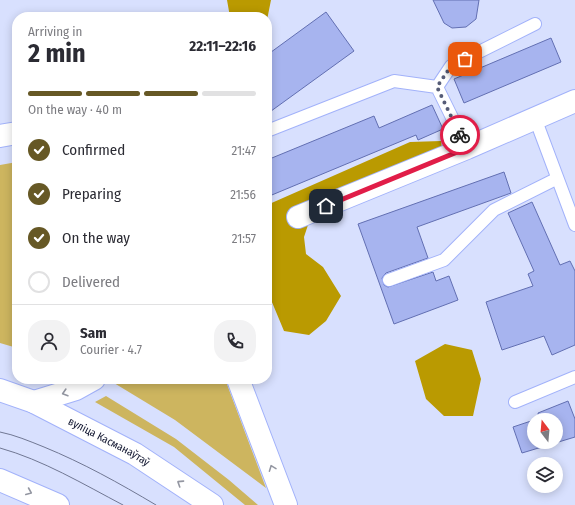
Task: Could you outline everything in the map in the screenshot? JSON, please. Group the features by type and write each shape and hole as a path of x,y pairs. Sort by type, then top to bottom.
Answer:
{"main road":[{"path":"298,217 467,148 575,101"},
{"path":"0,136 12,134"},
{"path":"34,402 76,389 85,384"},
{"path":"240,384 286,505"},
{"name":"вуліца Касманаўтаў","path":"0,390 34,402 135,454 212,505"},
{"path":"0,480 58,505"}],"lane":[{"path":"437,87 451,66 535,24"},
{"path":"272,129 394,81 437,87"},
{"path":"437,87 467,148"},
{"path":"535,118 556,179 575,225"},
{"path":"390,280 444,260 494,210 556,179"},
{"path":"515,402 575,377"}],"shaded area":[{"path":"227,0 271,0 269,12 229,12"},
{"path":"441,141 443,156 314,207 304,237 306,254 323,267 341,296 326,321 309,335 284,331 272,302 272,203 410,142"},
{"path":"12,163 12,347 0,343 0,165"},
{"path":"445,344 472,350 481,379 473,416 444,416 426,399 415,361"},
{"path":"116,384 227,384 266,488 175,420"},
{"path":"106,396 176,439 229,480 258,505 245,505 174,447 95,402"}],"building":[{"path":"433,0 479,0 476,19 466,27 452,28 444,23"},
{"path":"326,12 354,51 272,110 272,51"},
{"path":"551,38 561,62 464,103 454,79"},
{"path":"432,105 443,129 418,140 416,135 272,195 272,158 374,116 379,128"},
{"path":"504,172 511,193 417,227 428,258 386,273 382,278 384,285 388,287 433,272 436,281 449,276 458,300 394,324 358,224"},
{"path":"532,202 560,265 570,261 575,271 575,345 552,355 544,336 502,350 486,302 533,286 528,274 534,271 508,213"},
{"path":"568,401 575,419 575,437 563,441 563,413 538,413"},
{"path":"527,422 527,449 535,449 522,453 513,427"}],"tram line":[{"path":"0,432 27,440 73,460 115,481 156,505"},
{"path":"0,448 32,459 123,505"}],"way so far":[{"path":"460,135 437,87 451,66 465,59"}],"route":[{"path":"326,206 467,148 460,135"}]}
